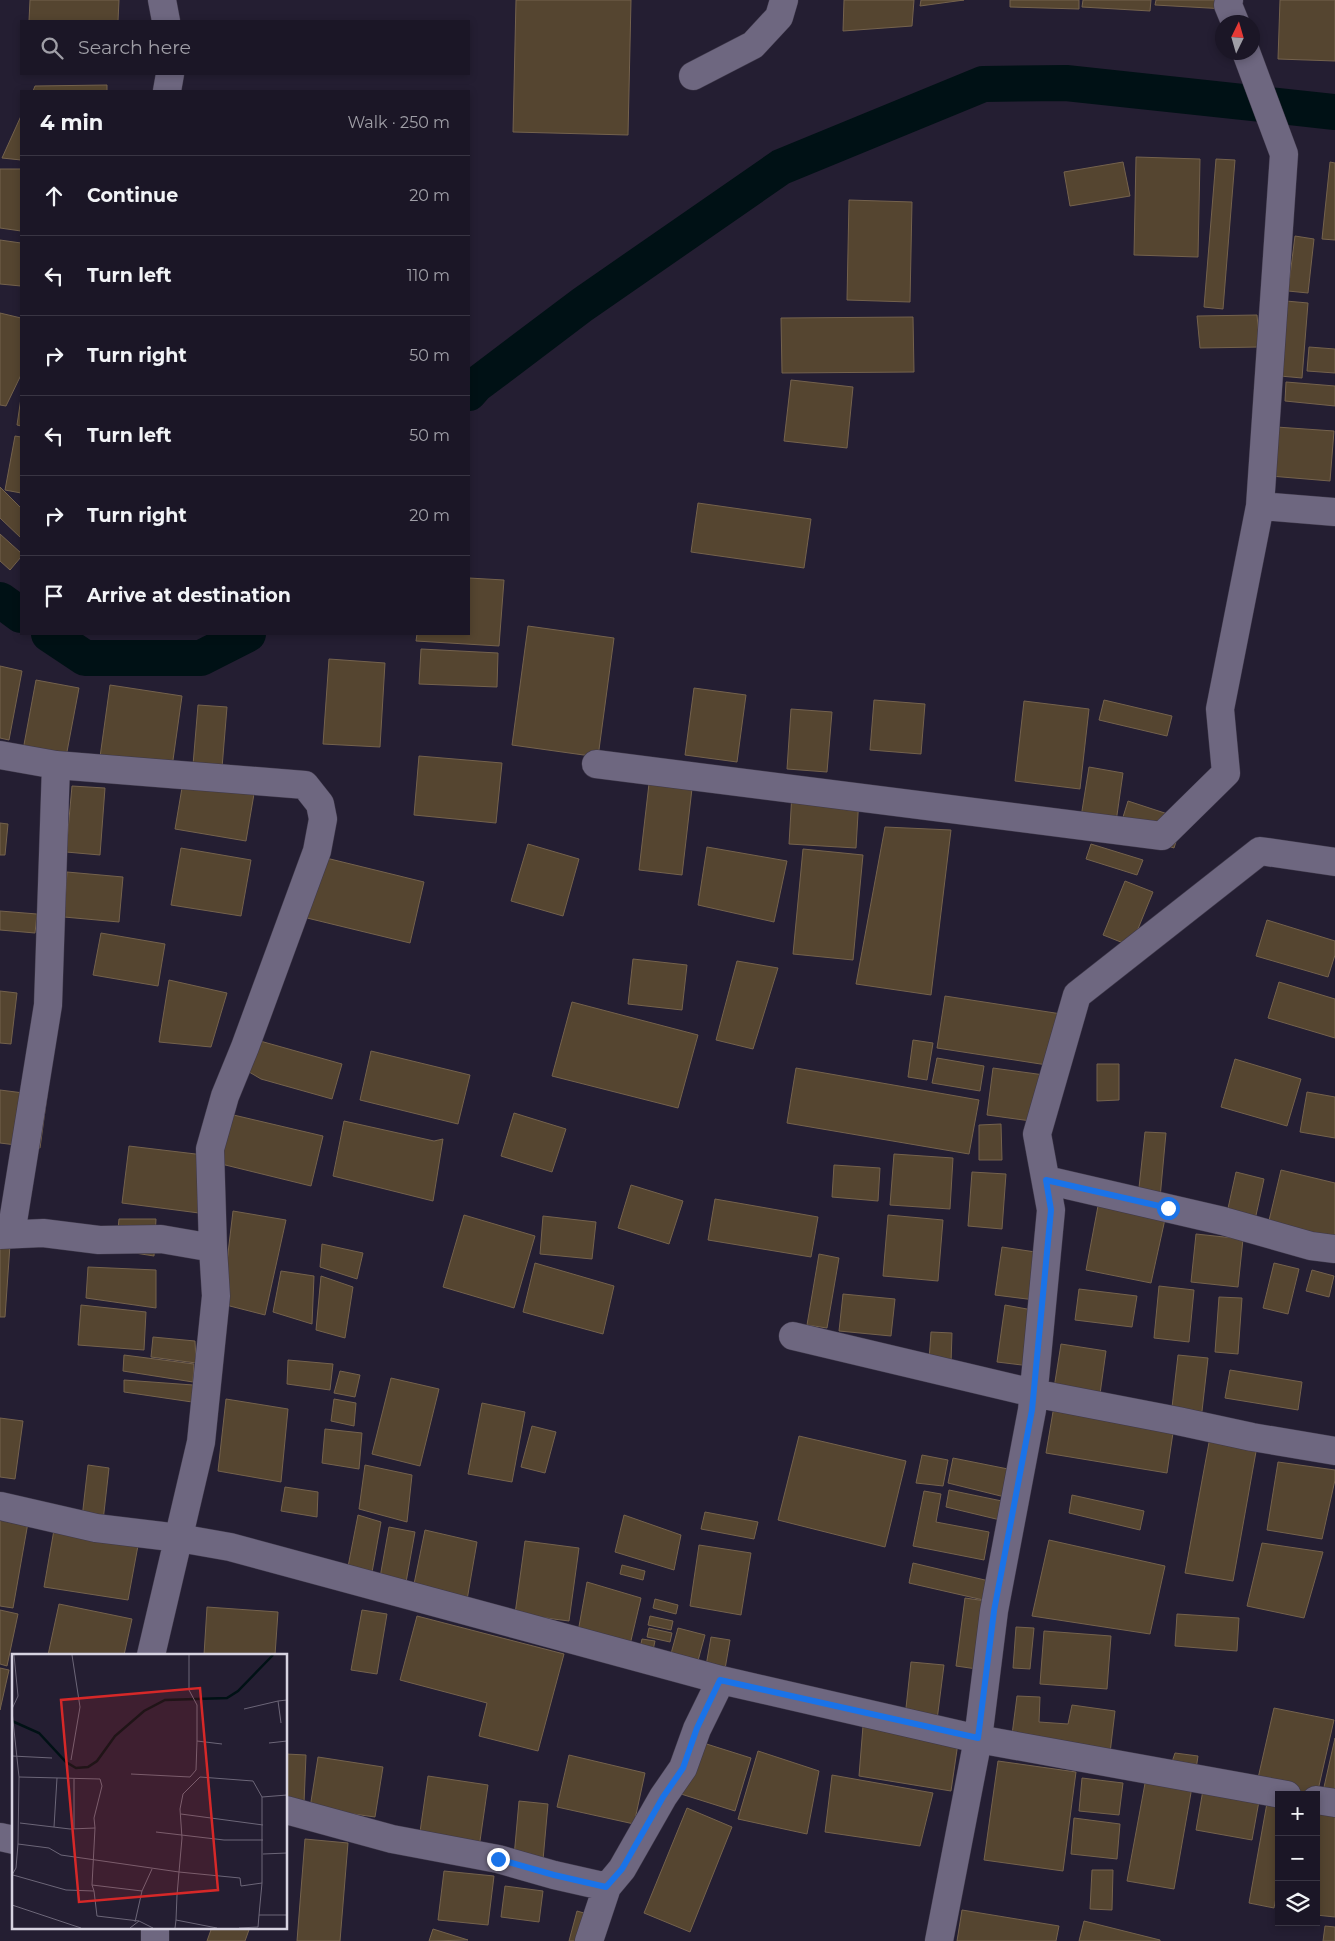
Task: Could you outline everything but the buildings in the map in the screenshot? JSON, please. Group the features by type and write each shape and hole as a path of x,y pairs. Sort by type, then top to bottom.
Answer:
{"street":[{"path":"162,0 166,20"},
{"path":"693,76 753,45 779,18 784,0"},
{"path":"1229,0 1228,5 1232,15"},
{"path":"596,764 1162,836 1226,773 1220,709 1260,506 1284,154 1249,60"},
{"path":"167,90 170,75"},
{"path":"1260,506 1335,512"},
{"path":"0,755 56,765 305,785 320,804 323,819 317,851 225,1096 210,1149 216,1296 201,1442 151,1654"},
{"path":"56,765 48,1005 6,1234 43,1233 99,1240 161,1239 213,1248"},
{"path":"939,1941 978,1738 994,1611 1032,1410 1051,1210 1037,1134 1078,995 1260,851 1335,862"},
{"path":"1046,1180 1223,1221 1312,1246 1335,1249"},
{"path":"793,1336 1033,1393 1252,1437 1335,1451"},
{"path":"0,1506 96,1528 179,1538 240,1549 720,1680 978,1738 1275,1793"},
{"path":"589,1941 606,1887 622,1869 663,1797 683,1768 697,1728 720,1680"},
{"path":"1320,1801 1335,1803"},
{"path":"288,1811 392,1839 498,1859 606,1887"},
{"path":"154,1941 155,1928"}],"waterway":[{"path":"470,392 476,385 582,305 781,167 983,84 1066,83 1335,112"},
{"path":"0,600 20,614"},
{"path":"50,635 85,658 201,658 246,635"}],"route":[{"path":"498,1859 606,1887 622,1869 663,1797 683,1768 697,1728 720,1680 978,1738 994,1611 1032,1410 1051,1210 1046,1180 1168,1208"}]}
